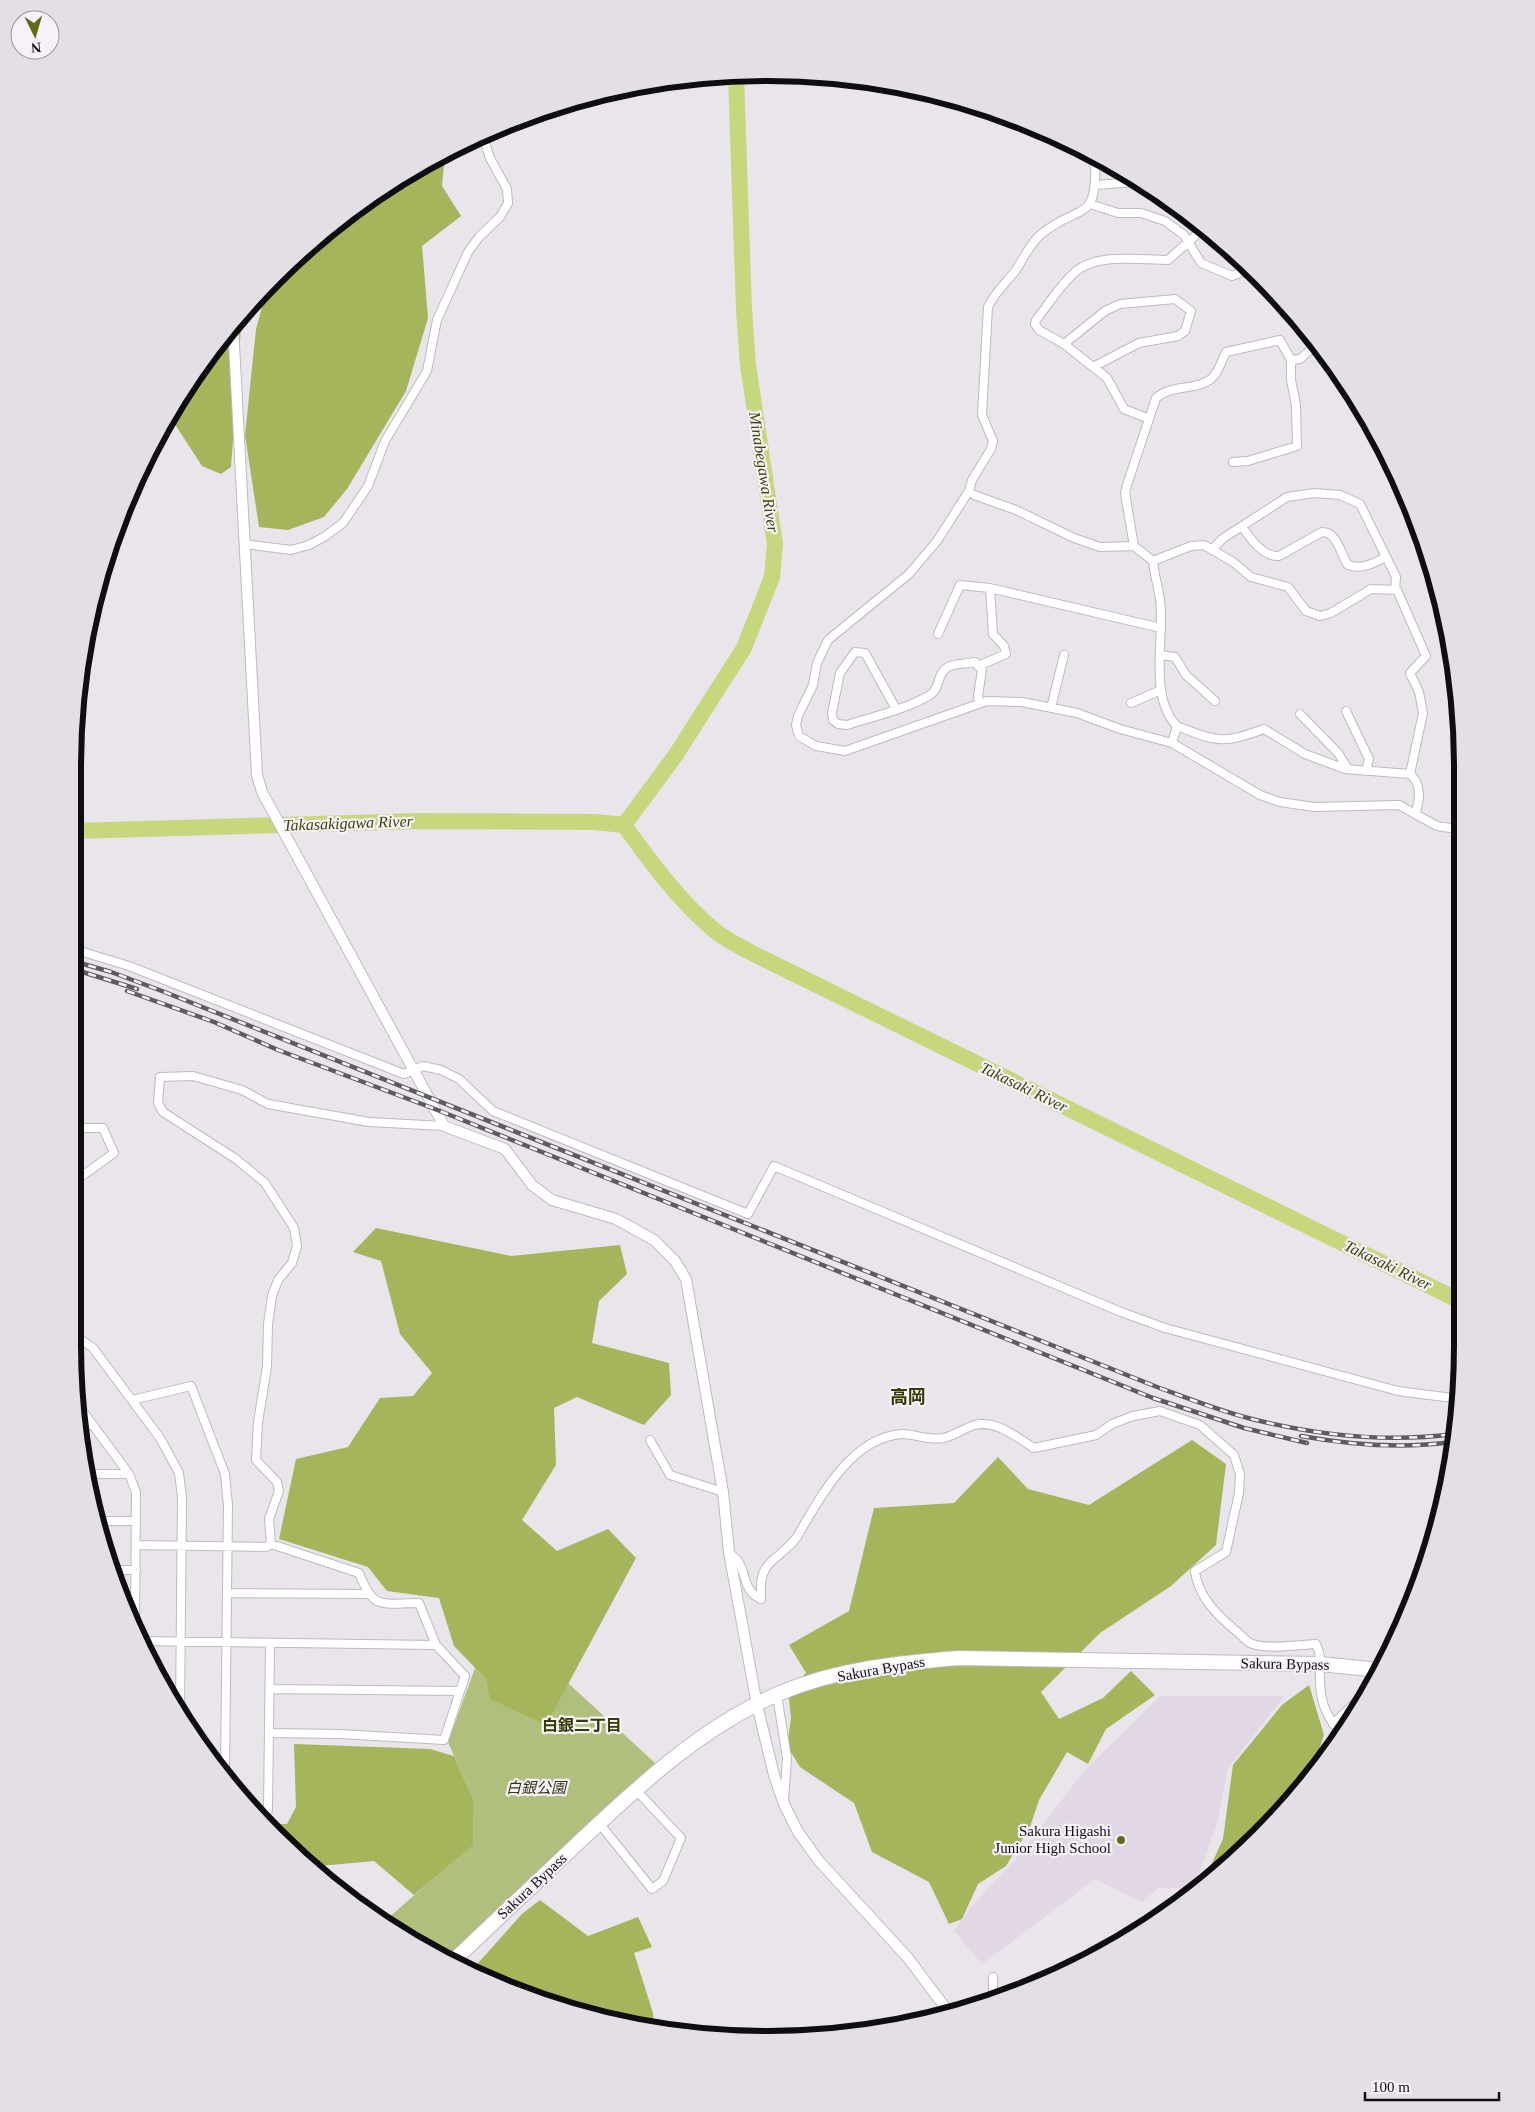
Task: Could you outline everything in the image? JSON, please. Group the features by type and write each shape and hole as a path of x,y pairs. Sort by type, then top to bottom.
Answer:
{"highway":[{"name":"Sakura Bypass","path":"458,1957 657,1769 720,1724 757,1705 777,1695 849,1671 904,1662 958,1658 1320,1664 1370,1672"}],"street":[{"path":"244,544 290,550 309,545 344,523 368,486 385,441 427,370 437,320 468,252 479,237 500,217 508,203 508,188 490,158 485,142"},
{"path":"1095,165 1096,185 1090,204 1082,212 1038,237 1014,272 993,296 988,307 982,415 993,440 991,449 938,541 908,574 828,640 817,663 813,685 798,716 796,725 799,736 816,746 845,751 987,701 1022,702 1077,713 1120,729 1172,743 1260,795 1280,802 1314,807 1399,805 1437,826 1454,828"},
{"path":"1096,185 1126,183"},
{"path":"1090,204 1118,213 1141,213 1165,221 1184,235 1201,263 1232,276 1242,272"},
{"path":"1147,418 1124,409 1107,378 1064,344 1039,330 1035,324 1036,320 1074,273 1091,264 1106,260 1168,260 1198,234"},
{"path":"1064,344 1105,312 1120,304 1175,299 1191,311 1185,330 1178,336 1139,343 1093,367"},
{"path":"234,337 257,775 262,792 444,1126"},
{"path":"1134,546 1125,493 1147,418 1156,398 1163,392 1203,384 1212,379 1226,352 1280,340 1291,360 1291,380 1296,405 1297,446 1248,461 1232,462"},
{"path":"1291,360 1300,359 1311,349"},
{"path":"968,491 974,495 1016,510 1074,538 1100,547 1134,546 1154,561"},
{"path":"1212,550 1242,526 1287,497 1314,494 1340,495 1360,504 1396,577 1395,590"},
{"path":"1242,526 1251,541 1273,556 1280,556 1322,532 1328,532 1333,535 1348,565 1354,567 1371,565 1386,557"},
{"path":"1154,561 1196,544 1212,550 1233,562 1251,577 1288,587 1306,611 1320,616 1331,613 1371,589 1395,590 1400,593 1426,656 1410,673 1418,692 1423,713 1410,774"},
{"path":"1154,561 1154,571 1160,598 1161,655 1158,679 1169,718 1177,726 1217,741 1245,736 1264,729 1305,754 1348,769 1410,774 1414,777 1419,792 1419,804 1415,814"},
{"path":"938,634 960,585 990,588 1161,628"},
{"path":"978,666 1006,654 1004,646 992,634 990,588"},
{"path":"896,709 865,653 855,652 840,673 832,720 838,724 846,725 896,709 932,695 938,687 940,675 948,667 975,662 982,670 978,696 979,704"},
{"path":"1052,708 1064,654"},
{"path":"1161,655 1175,657 1186,675 1216,701"},
{"path":"1131,702 1161,690"},
{"path":"1346,711 1370,759 1366,770"},
{"path":"1300,714 1338,753 1348,769"},
{"path":"1172,743 1177,726"},
{"path":"81,953 129,966 404,1074 414,1072 423,1066 441,1070 459,1079 493,1111 748,1214 774,1166 1121,1312 1165,1328 1398,1390 1451,1398"},
{"path":"271,1544 269,1519 279,1491 277,1482 256,1460 258,1422 267,1367 268,1324 272,1296 278,1280 292,1263 297,1246 294,1228 265,1183 236,1159 163,1112 158,1103 160,1077 193,1076 242,1090 268,1104 352,1119 444,1126 505,1149 532,1185 552,1200 616,1218 654,1240 675,1261 686,1279 723,1492 729,1552 757,1705 774,1775 784,1804 798,1832 819,1861 908,1958 945,2007"},
{"path":"81,1128 103,1128 114,1153 81,1176"},
{"path":"81,1340 93,1348 132,1400 160,1438 179,1473 182,1498 180,1699"},
{"path":"132,1400 191,1386 225,1474 228,1490 228,1546 224,1763"},
{"path":"729,1552 738,1562 745,1583 754,1596 761,1599 760,1582 762,1572 771,1560 790,1546 797,1537 833,1478 861,1450 880,1439 902,1434 930,1439 944,1438 975,1425 990,1424 1008,1432 1034,1448 1096,1435 1112,1424 1132,1416 1160,1411 1200,1425 1234,1455 1240,1474 1239,1493 1226,1552 1195,1571 1196,1582 1202,1595 1216,1613 1251,1643 1272,1646 1316,1644 1320,1652 1321,1699 1326,1714 1337,1728"},
{"path":"85,1415 129,1474 136,1492 136,1570 134,1608"},
{"path":"86,1425 93,1425"},
{"path":"650,1440 670,1475 723,1492"},
{"path":"93,1474 129,1474"},
{"path":"105,1521 136,1521"},
{"path":"136,1545 266,1547 271,1544 359,1573 367,1594"},
{"path":"120,1570 136,1570"},
{"path":"227,1593 367,1594 379,1602 419,1603 436,1645 464,1676 444,1740 340,1734 269,1734"},
{"path":"149,1641 436,1645"},
{"path":"264,1810 268,1810 270,1643"},
{"path":"270,1689 460,1691"},
{"path":"777,1695 786,1758 784,1804"},
{"path":"1333,1724 1349,1708"},
{"path":"600,1823 652,1889 663,1881 682,1838 635,1789"},
{"path":"993,1977 993,1992"}],"shaded area":[{"name":"Sakura Higashi Junior High School","path":"1160,1696 1284,1696 1227,1770 1218,1820 1197,1879 1186,1888 1158,1888 1142,1902 1095,1879 982,1964 954,1931 972,1906 1015,1860 1085,1770"}],"green space":[{"path":"444,162 442,186 461,216 422,246 428,318 406,391 347,489 324,517 288,530 259,527 245,435 256,329 263,302 282,282 315,252 386,197"},
{"path":"241,328 231,467 221,474 202,466 174,423 197,386"},
{"path":"376,1228 511,1256 620,1245 627,1274 599,1301 592,1343 669,1363 671,1395 644,1425 577,1397 554,1408 556,1465 522,1520 557,1551 608,1529 636,1558 546,1725 490,1699 486,1679 454,1646 439,1598 387,1591 368,1567 279,1539 296,1459 348,1447 380,1398 413,1396 432,1373 400,1334 381,1261 353,1252"},
{"path":"1192,1440 1226,1464 1216,1545 1171,1586 1100,1633 1041,1692 1059,1719 1103,1698 1131,1671 1155,1695 1106,1729 1088,1764 1067,1752 1039,1800 1030,1827 1006,1866 978,1884 962,1919 949,1924 929,1882 872,1852 854,1803 800,1767 787,1746 791,1718 788,1691 806,1673 789,1645 849,1611 874,1508 954,1503 998,1457 1028,1489 1089,1505"},
{"name":"白銀公園","path":"475,1668 486,1679 546,1724 568,1683 655,1763 454,1955 389,1917 473,1844 474,1801 448,1742"},
{"path":"1309,1685 1324,1735 1318,1754 1253,1830 1210,1869 1223,1839 1233,1765 1282,1705"},
{"path":"294,1744 430,1749 454,1756 474,1801 473,1845 414,1895 374,1861 322,1866 277,1824 287,1824 296,1807"},
{"path":"540,1900 588,1936 638,1917 652,1947 634,1953 653,2013 654,2021 590,2007 547,1994 505,1979 476,1965 522,1914"}],"waterway":[{"name":"Minabegawa River","path":"624,825 675,756 744,648 772,577 775,544 748,365 744,310 736,82"},
{"name":"Takasaki River","path":"81,831 421,821 595,822 624,825 677,893 701,918 730,941 1454,1298"}],"railway":[{"path":"81,963 162,991 1213,1408 1273,1424 1350,1436 1402,1438 1448,1435"},
{"path":"81,972 137,989"},
{"path":"127,991 214,1022 278,1050 435,1109 1153,1398 1244,1428 1307,1443"},
{"path":"1301,1436 1339,1442 1395,1446 1447,1443"}],"place":[{"name":"Sakura Higashi Junior High School","path":"1121,1840"}],"district":[{"name":"高岡","path":"908,1397"},
{"name":"白銀二丁目","path":"582,1725"}],"water label":[{"name":"Takasakigawa River","path":"348,823"}]}
